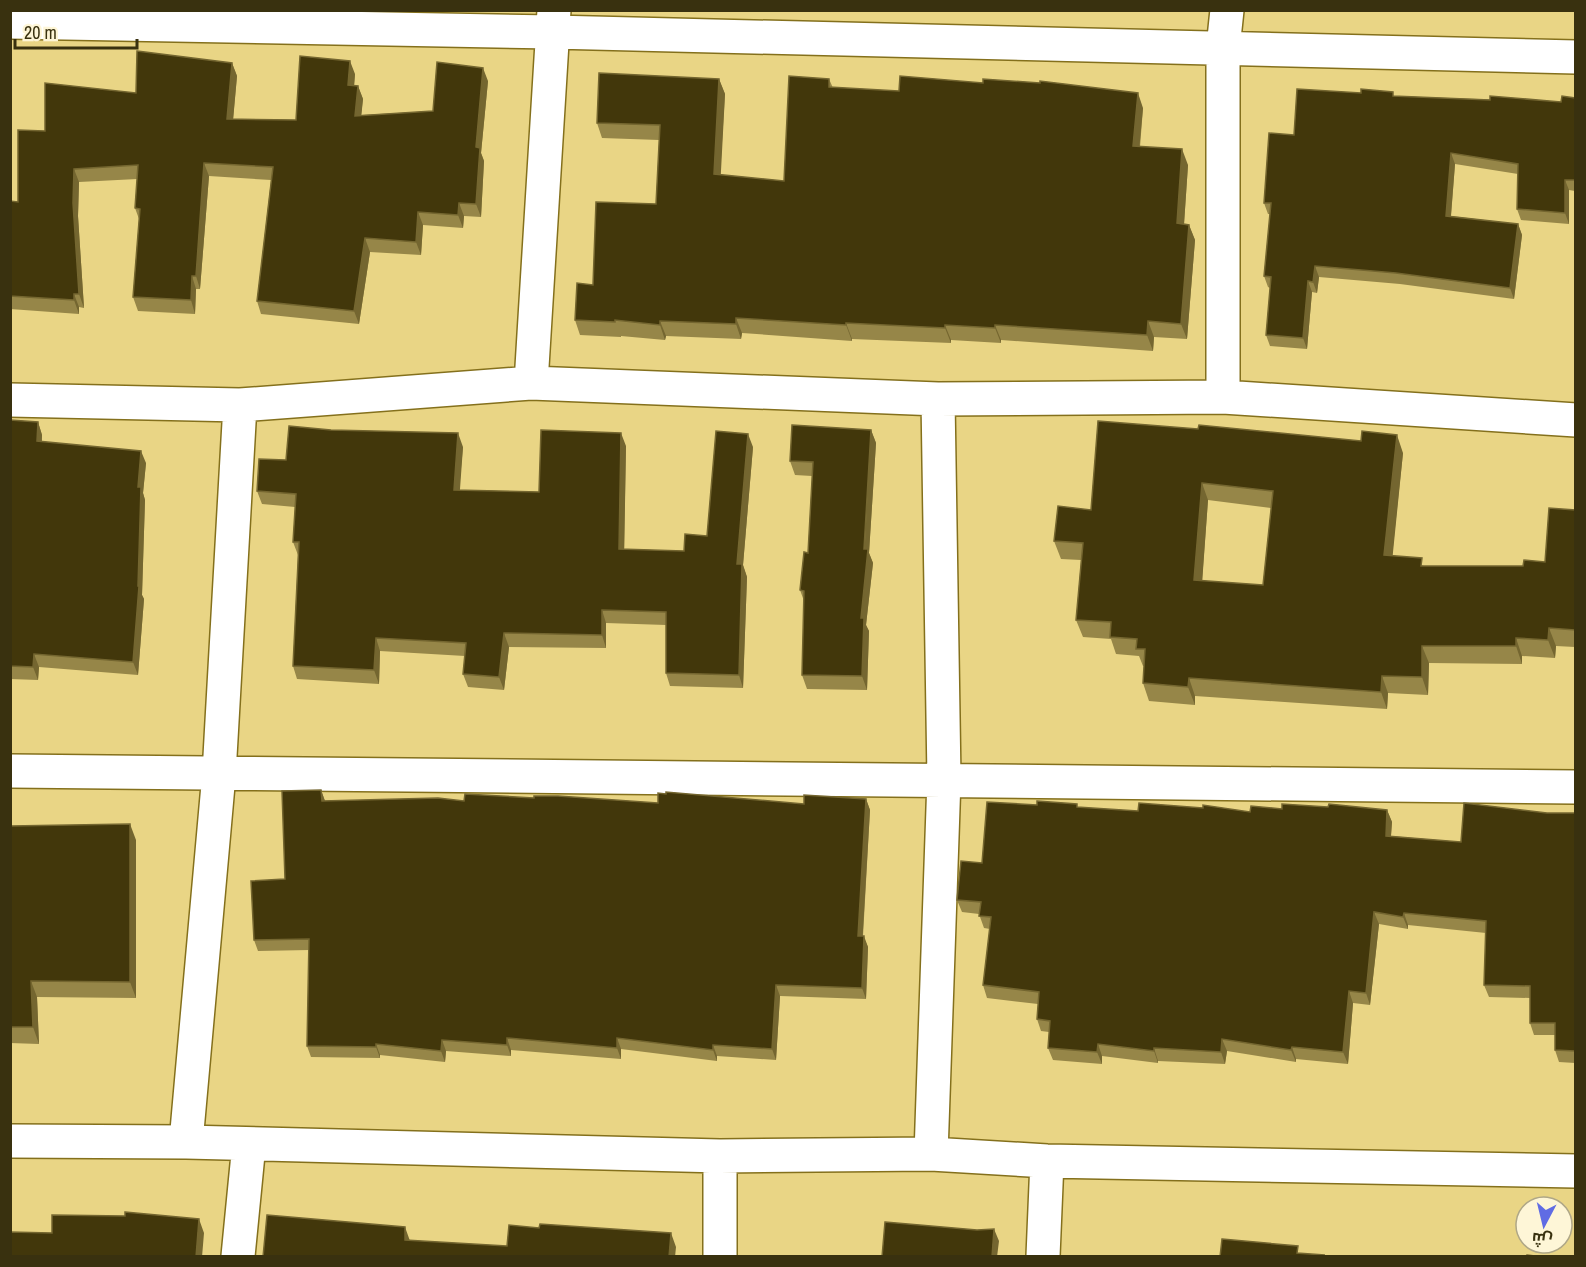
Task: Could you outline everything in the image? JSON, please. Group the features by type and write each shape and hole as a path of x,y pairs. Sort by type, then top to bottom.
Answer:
{"street":[{"path":"1223,397 1223,48 1227,10"},
{"path":"531,383 553,21"},
{"path":"10,22 553,21 1223,48 1575,57"},
{"path":"10,400 240,405 531,383 938,399 1223,397 1575,420"},
{"path":"931,1154 944,780 938,399"},
{"path":"186,1142 219,774 240,405"},
{"path":"10,771 1575,787"},
{"path":"10,1141 186,1142 720,1156 931,1154 1047,1161 1575,1171"},
{"path":"238,1257 249,1144"},
{"path":"720,1156 720,1257"},
{"path":"1043,1257 1047,1161"}],"building":[{"path":"137,51 232,63 227,119 296,120 300,56 350,61 348,85 358,86 355,116 433,111 437,62 483,68 476,147 480,148 476,204 459,203 458,215 418,212 416,242 365,238 354,311 257,301 273,167 204,163 196,276 192,276 191,300 133,297 140,209 135,208 138,165 74,169 73,203 79,294 74,294 74,300 10,296 10,201 18,202 18,130 45,131 45,83 136,93"},
{"path":"599,73 719,79 714,174 784,181 789,76 829,79 829,87 899,91 900,76 983,83 983,79 1040,83 1040,81 1138,93 1133,146 1182,149 1177,223 1189,225 1181,324 1148,321 1147,335 995,325 995,328 945,325 945,328 736,318 736,324 660,321 660,325 615,320 615,322 575,320 577,283 593,285 596,202 656,204 660,125 597,123"},
{"path":"1297,89 1361,93 1361,89 1393,92 1393,96 1490,100 1490,96 1561,102 1562,96 1575,98 1575,180 1565,180 1565,213 1517,209 1518,164 1451,153 1446,216 1518,224 1510,288 1396,273 1315,266 1313,282 1308,281 1303,338 1266,335 1271,277 1264,276 1271,203 1264,203 1269,133 1294,135"},
{"path":"10,420 38,422 37,441 141,451 138,487 141,487 139,586 133,662 34,654 33,667 10,666"},
{"path":"1098,421 1198,429 1199,425 1361,441 1362,431 1397,435 1384,555 1422,558 1421,566 1523,566 1524,560 1545,562 1549,508 1575,510 1575,630 1549,628 1548,640 1516,638 1516,646 1422,646 1422,677 1382,676 1381,692 1189,678 1188,687 1143,683 1145,649 1136,649 1137,639 1110,637 1111,622 1076,620 1083,543 1054,541 1058,506 1091,510","holes":["1202,483 1273,491 1263,585 1194,580"]},
{"path":"792,425 871,430 864,549 868,549 861,618 864,618 862,676 802,675 804,591 800,590 804,552 808,553 813,462 790,461"},
{"path":"289,426 331,430 458,433 454,490 539,492 541,430 621,433 619,549 684,551 685,534 707,536 716,431 748,434 737,564 742,564 739,675 666,673 666,612 602,610 602,635 504,633 499,677 463,674 466,643 376,638 374,670 293,666 299,542 293,542 296,494 257,491 259,459 286,460"},
{"path":"321,790 322,801 438,798 464,801 465,794 534,798 534,796 558,796 658,803 658,793 666,794 666,792 804,804 804,795 866,799 858,936 864,936 862,988 776,985 772,1049 713,1045 713,1050 617,1038 617,1048 507,1038 507,1045 442,1040 441,1051 376,1044 376,1047 307,1046 309,939 254,940 251,881 285,879 282,791"},
{"path":"1037,801 1077,804 1077,807 1138,811 1139,803 1203,808 1203,805 1250,812 1251,806 1282,809 1282,804 1328,807 1329,804 1387,810 1386,836 1461,842 1464,803 1547,813 1575,813 1575,1051 1555,1050 1555,1023 1530,1023 1530,986 1484,985 1486,921 1404,913 1403,917 1374,912 1366,993 1349,991 1343,1052 1292,1047 1291,1050 1222,1039 1221,1052 1154,1048 1154,1051 1098,1044 1097,1052 1048,1048 1050,1021 1037,1019 1039,992 983,985 991,917 979,916 981,902 957,900 961,861 982,863 987,802 1037,805"},
{"path":"130,824 130,982 31,981 33,1027 10,1027 10,826"},
{"path":"125,1212 199,1219 196,1257 10,1257 10,1232 52,1233 52,1215 125,1216"},
{"path":"267,1215 405,1227 405,1240 507,1246 509,1225 539,1228 540,1224 671,1233 669,1257 263,1257"},
{"path":"885,1222 977,1230 994,1229 992,1257 882,1257"},
{"path":"1222,1239 1298,1246 1297,1253 1324,1255 1323,1257 1220,1257"}]}
